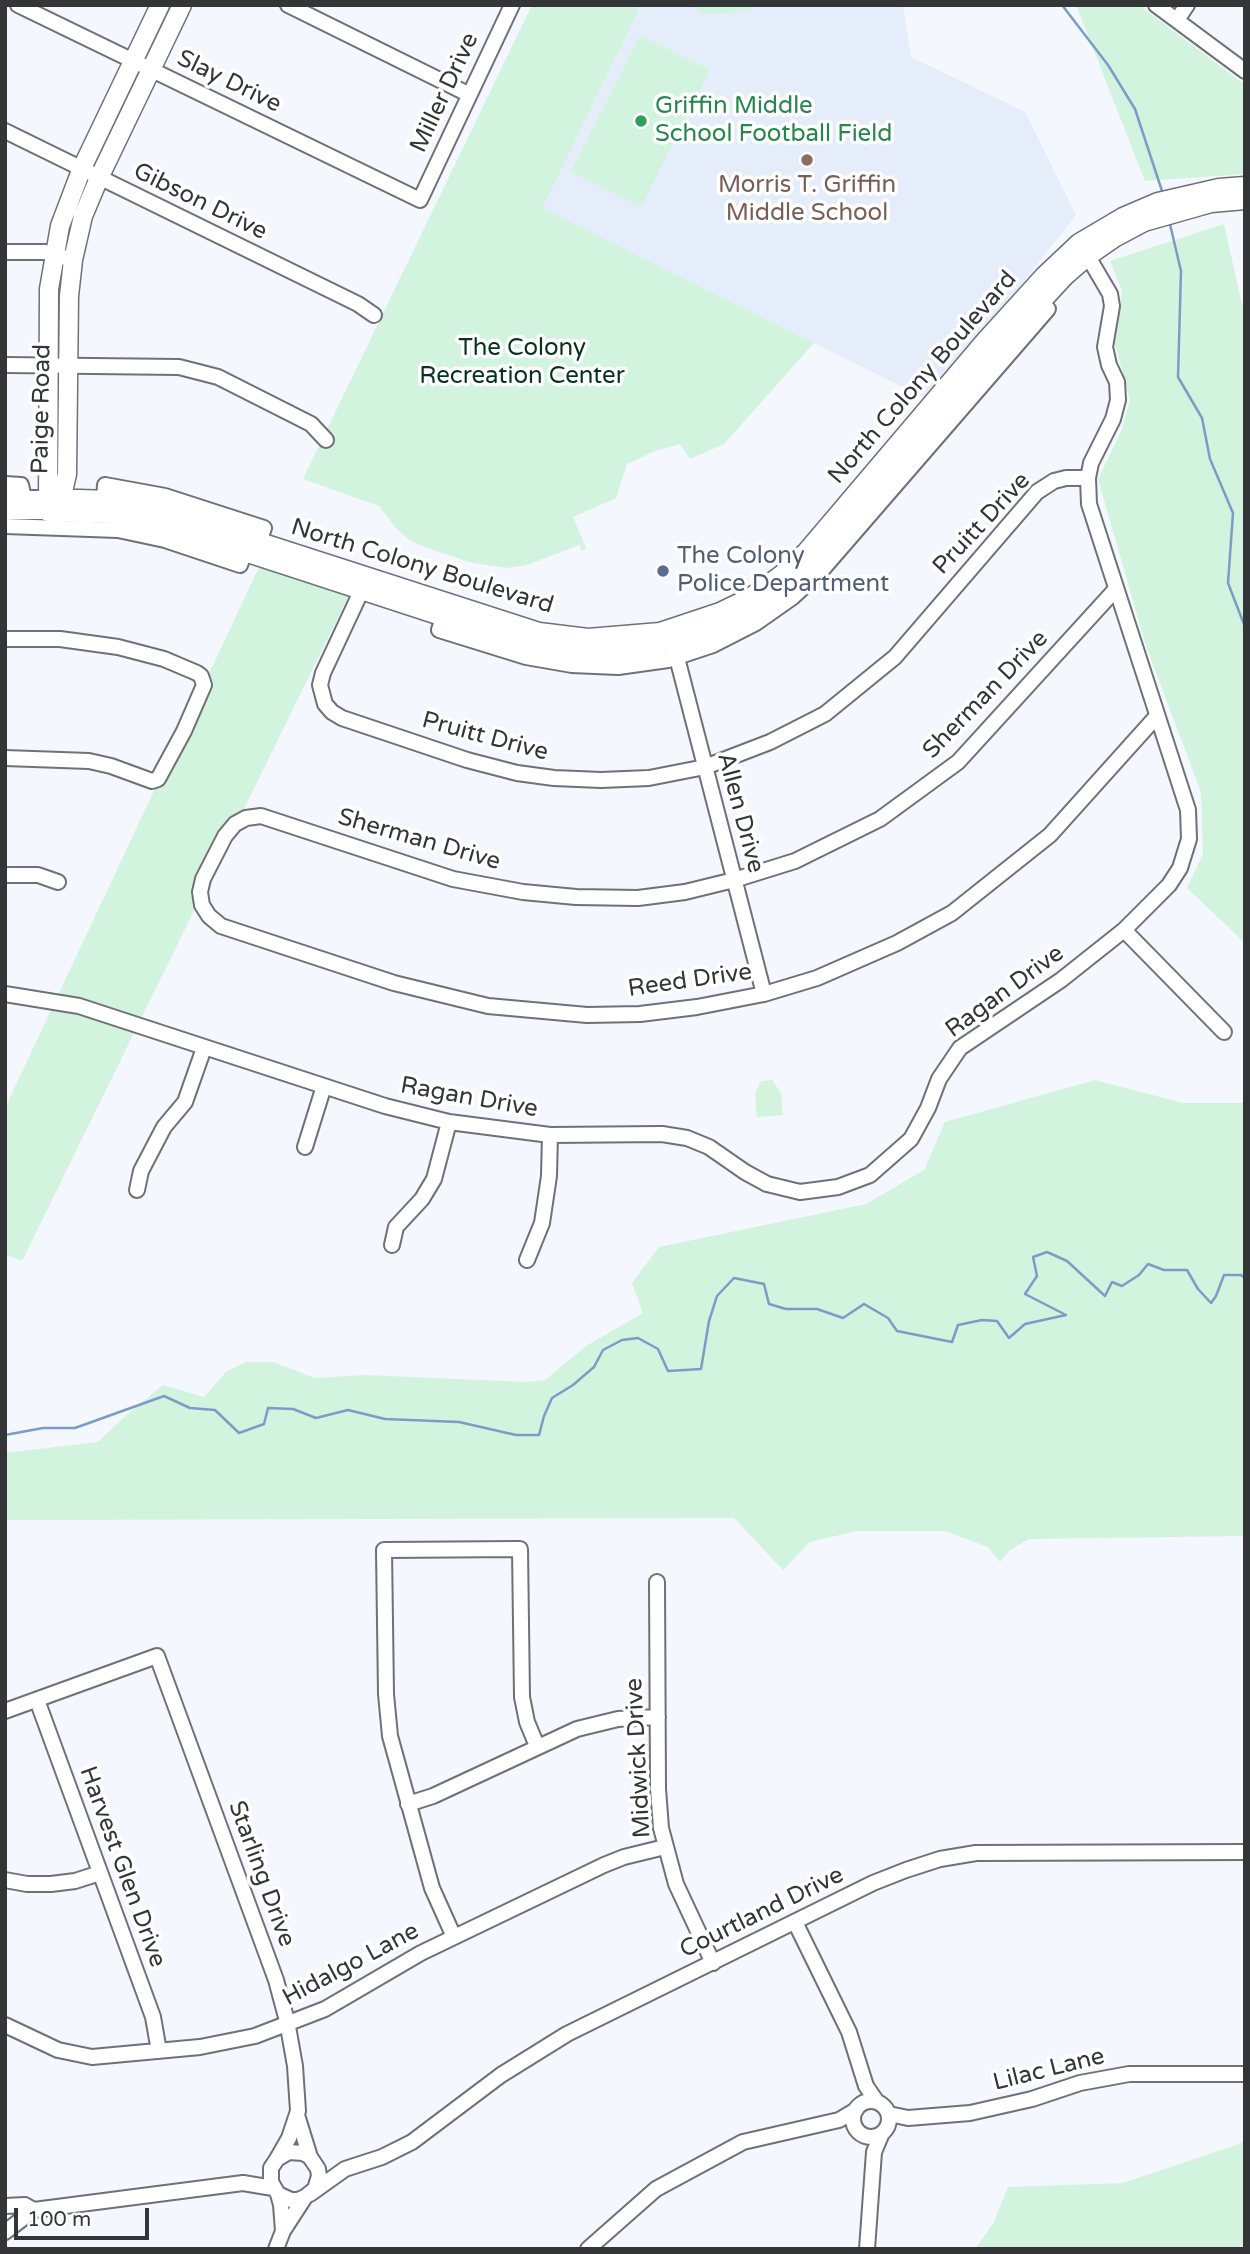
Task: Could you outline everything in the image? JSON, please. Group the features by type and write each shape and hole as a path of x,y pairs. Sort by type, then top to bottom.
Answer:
{"main road":[{"name":"Paige Road","path":"52,503 67,474 49,289 54,254 68,200 160,5"},
{"name":"Paige Road","path":"52,503 58,365 73,260 83,216 182,5"},
{"name":"North Colony Boulevard","path":"52,503 96,499 167,512 252,547 365,584 546,634 633,636 674,643 720,612 751,597 806,552 985,341 1044,276 1084,249 1123,217 1158,202 1219,188 1245,186"},
{"name":"North Colony Boulevard","path":"365,584 443,617 524,643 568,650 604,652 674,643 708,632 752,611 789,585 823,554 1065,276 1084,249 1144,222 1211,203 1245,200"},
{"path":"67,474 77,491 96,499"},
{"name":"North Colony Boulevard","path":"52,503 93,513 131,517 252,547"}],"street":[{"name":"Slay Drive","path":"18,5 420,200"},
{"path":"288,5 468,94"},
{"name":"Miller Drive","path":"420,200 512,5"},
{"path":"1157,5 1245,71"},
{"path":"1177,20 1187,5"},
{"name":"Gibson Drive","path":"5,131 358,304 374,315"},
{"name":"Ragan Drive","path":"5,994 79,1006 385,1106 449,1122 550,1135 662,1134 687,1138 709,1147 767,1184 790,1190 825,1190 858,1181 882,1166 911,1139 939,1079 960,1048 1074,971 1124,930 1169,885 1180,868 1189,839 1188,810 1089,504 1088,478 1091,463 1113,419 1118,400 1118,382 1109,365 1105,347 1112,306 1110,295 1084,249"},
{"path":"5,252 54,254 73,260"},
{"path":"5,365 179,367 218,377 311,424 326,440"},
{"name":"Pruitt Drive","path":"365,584 323,673 320,685 325,704 342,718 467,760 517,773 601,780 649,778 705,767 770,742 825,714 895,657 1037,492 1054,481 1088,478"},
{"path":"5,484 21,485 23,498"},
{"name":"North Colony Boulevard","path":"5,498 52,503"},
{"name":"North Colony Boulevard","path":"5,512 52,503"},
{"path":"5,526 118,530 165,540 240,565 252,547"},
{"name":"Sherman Drive","path":"212,860 235,824 246,818 261,816 453,879 523,892 576,897 638,898 685,892 734,880 795,861 837,842 880,819 919,792 958,762 1115,590"},
{"path":"5,639 60,639 118,647 164,659 201,676 203,691 163,774 152,781 89,761 5,758"},
{"name":"Allen Drive","path":"674,643 764,994"},
{"name":"Reed Drive","path":"212,860 200,892 202,905 209,916 221,926 440,996 488,1006 587,1015 640,1014 685,1009 764,994 817,978 875,953 951,913 1050,835 1156,717"},
{"path":"5,874 38,875 58,882"},
{"path":"1124,930 1224,1032"},
{"path":"137,1190 141,1171 164,1127 185,1102 204,1048"},
{"path":"305,1147 324,1086"},
{"path":"392,1245 396,1227 422,1199 434,1179 449,1122"},
{"path":"527,1260 542,1223 549,1177 550,1135"},
{"path":"454,1937 432,1888 387,1720 384,1550 520,1549 522,1700 527,1725 537,1746"},
{"name":"Midwick Drive","path":"657,1582 659,1800 665,1847 680,1893 713,1963"},
{"name":"Starling Drive","path":"37,1700 157,1656 276,1980 288,2025 297,2078 297,2114 312,2160"},
{"path":"5,1711 37,1700"},
{"name":"Harvest Glen Drive","path":"37,1700 153,2017 159,2051"},
{"path":"408,1804 437,1795 537,1746 592,1724 622,1718 658,1717"},
{"name":"Hidalgo Lane","path":"5,2025 58,2050 80,2056 101,2057 228,2042 288,2025 344,2000 407,1960 604,1865 665,1847"},
{"name":"Courtland Drive","path":"308,2196 345,2169 386,2156 408,2144 480,2090 545,2047 590,2022 873,1883 906,1870 940,1859 976,1853 1245,1852"},
{"path":"5,1880 55,1884 100,1873"},
{"path":"795,1922 849,2032 866,2086 866,2105"},
{"name":"Lilac Lane","path":"886,2124 908,2118 970,2113 1032,2099 1103,2077 1129,2074 1245,2074"},
{"path":"866,2105 853,2115 858,2131 873,2137 886,2124"},
{"path":"588,2249 656,2189 743,2141 839,2120 866,2105 886,2108 886,2124 874,2152 867,2249"},
{"name":"Starling Drive","path":"274,2163 289,2138 297,2114"},
{"path":"839,2120 855,2126"},
{"path":"867,2136 874,2152"},
{"path":"243,2183 274,2163 282,2154 296,2151 312,2160 318,2169 318,2183 283,2231 276,2249"},
{"name":"Courtland Drive","path":"312,2160 345,2169"},
{"path":"274,2163 271,2182 276,2191 283,2231"},
{"path":"5,2232 34,2210 243,2183 276,2191 291,2200 308,2196"},
{"path":"5,2206 25,2205 34,2210"}],"shaded area":[{"name":"Morris T. Griffin Middle School","path":"641,5 903,5 911,57 1025,112 1076,215 927,399 541,208"}],"green space":[{"name":"The Colony Recreation Center","path":"532,5 641,5 542,208 814,343 724,444 690,459 680,444 655,451 627,464 616,498 573,517 586,548 582,551 579,545 527,565 507,568 473,563 427,548 410,540 397,529 379,506 303,479"},
{"path":"688,5 763,5 733,13 705,14"},
{"path":"1076,5 1139,5 1245,85 1245,174 1145,181"},
{"name":"Griffin Middle School Football Field","path":"640,35 710,70 641,207 571,172"},
{"path":"1224,224 1245,318 1245,943 1187,888 1203,854 1201,792 1146,646 1098,479 1121,432 1130,400 1115,344 1122,291 1110,261"},
{"path":"261,563 349,595 22,1261 5,1254 5,1108"},
{"path":"772,1080 781,1093 783,1115 757,1117 755,1094 761,1081"},
{"path":"1095,1080 1183,1103 1245,1103 1245,1536 1029,1539 1010,1550 1000,1562 988,1547 945,1531 857,1531 810,1542 783,1570 734,1518 5,1520 5,1453 98,1442 163,1385 204,1397 226,1372 246,1362 273,1362 315,1378 366,1375 526,1382 545,1380 586,1346 643,1313 632,1283 659,1247 866,1204 924,1170 945,1122"},
{"path":"1245,2142 1245,2249 975,2249 994,2222 1008,2187 1123,2183"}],"waterway":[{"path":"1062,5 1108,65 1135,109 1163,194"},
{"path":"1169,220 1181,271 1178,377 1202,418 1210,459 1233,513 1228,583 1245,627"},
{"path":"5,1435 43,1428 75,1428 164,1396 190,1408 215,1410 239,1433 264,1424 268,1408 293,1409 316,1418 348,1410 385,1419 459,1422 516,1435 539,1435 552,1398 594,1367 603,1350 622,1340 638,1338 658,1349 668,1371 701,1369 709,1321 717,1296 734,1278 764,1284 769,1304 786,1309 817,1309 843,1318 864,1304 888,1318 897,1331 952,1342 958,1325 982,1320 997,1321 1009,1338 1025,1324 1066,1315 1025,1294 1037,1276 1033,1257 1047,1252 1067,1261 1105,1296 1112,1282 1122,1286 1139,1275 1148,1264 1164,1270 1187,1270 1198,1289 1211,1303 1224,1275 1241,1275 1245,1278"}],"place":[{"name":"Griffin Middle School Football Field","path":"641,121"},
{"name":"Morris T. Griffin Middle School","path":"807,160"},
{"name":"The Colony Police Department","path":"663,571"}]}
